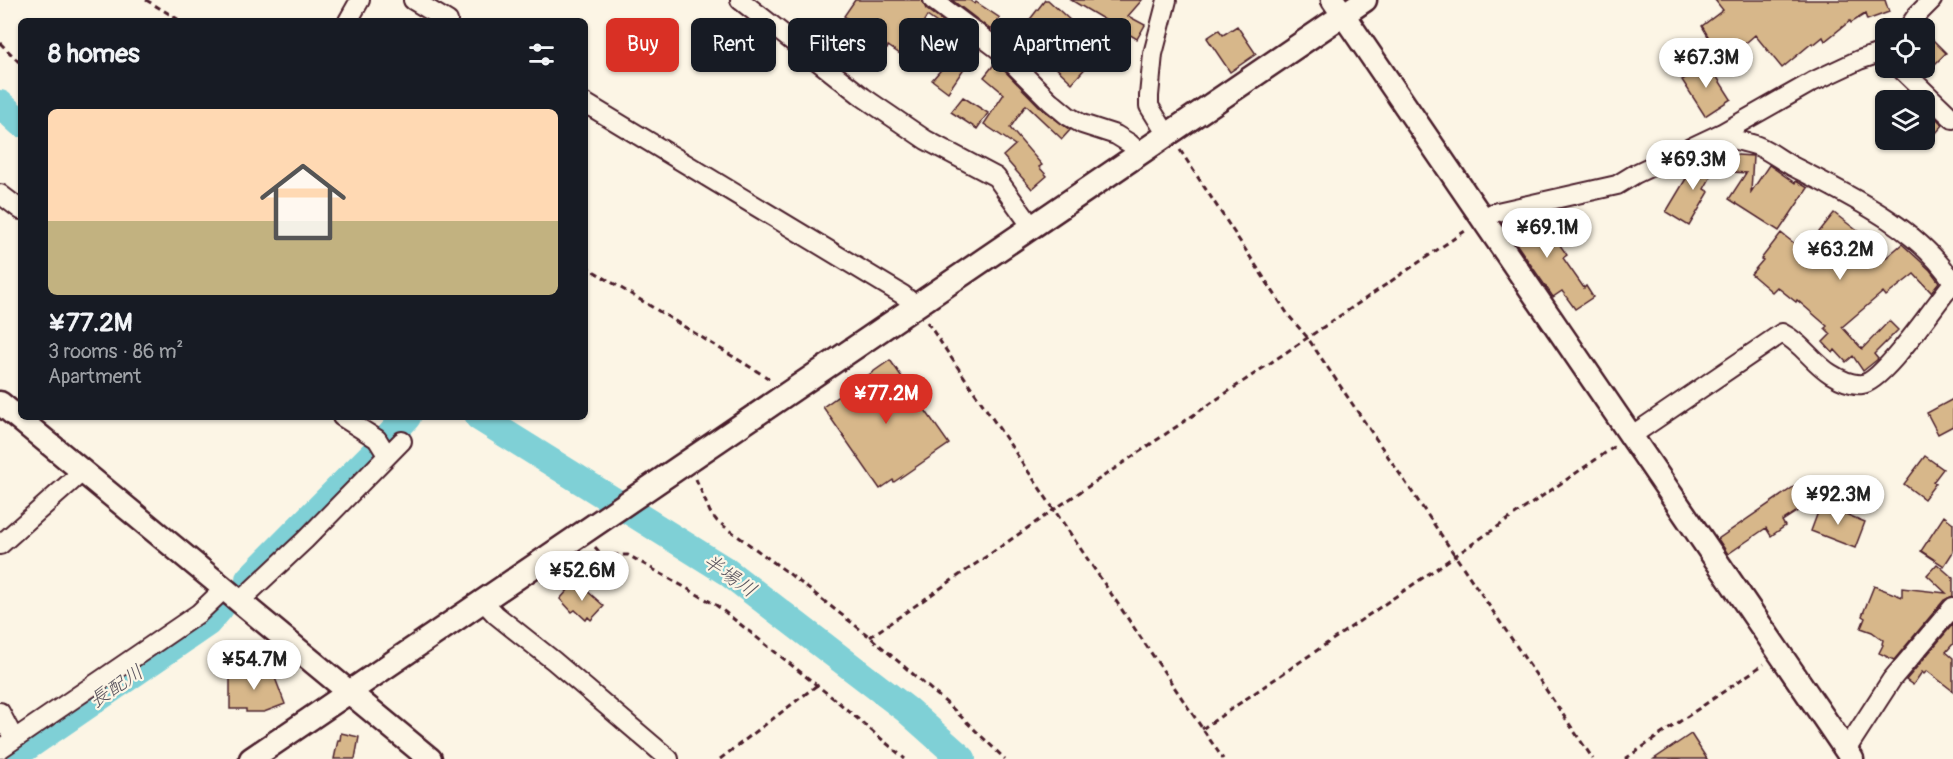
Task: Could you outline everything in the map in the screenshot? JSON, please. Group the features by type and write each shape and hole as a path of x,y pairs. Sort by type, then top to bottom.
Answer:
{"street":[{"path":"350,18 360,0"},
{"path":"413,0 443,18"},
{"path":"740,0 863,97 926,140 996,177 1032,227"},
{"path":"1167,0 1153,54 1149,106 1167,135"},
{"path":"250,759 1167,135 1338,7 1365,0"},
{"path":"1911,15 1932,0"},
{"path":"936,1 998,49 1068,116 1082,124 1116,135 1140,153"},
{"path":"1338,7 1849,755 1892,679 1953,608"},
{"path":"1482,219 1493,213 1617,185 1635,174 1722,133 1812,82 1875,54"},
{"path":"1910,78 1953,119"},
{"path":"588,105 903,295 916,306"},
{"path":"1630,436 1782,333 1792,338 1830,373 1852,383 1862,384 1870,381 1892,361 1953,283 1947,258 1886,218 1846,193 1759,147 1728,138 1722,133"},
{"path":"0,194 18,208"},
{"path":"0,403 18,418"},
{"path":"20,420 430,759"},
{"path":"346,420 383,448"},
{"path":"0,712 7,744 199,613 231,595 305,540 383,448 402,441"},
{"path":"0,545 82,472"},
{"path":"483,601 496,615 669,759"}],"path":[{"path":"146,0 176,18"},
{"path":"0,43 18,61"},
{"path":"1167,135 1176,144 1289,316 1307,337 1593,759"},
{"path":"870,637 1054,509 1482,219"},
{"path":"588,268 773,381 785,395"},
{"path":"916,306 1223,759"},
{"path":"1202,729 1630,436"},
{"path":"686,462 696,478 710,512 717,521 870,637 950,706 1005,759"},
{"path":"589,529 600,554 628,555 716,605 905,759"},
{"path":"1624,759 1780,653"},
{"path":"720,759 817,685"}],"building":[{"path":"855,0 922,0 926,9 938,18 927,16 926,18 899,18 899,53 888,46 887,49 887,18 847,18 844,16"},
{"path":"952,0 969,0 975,4 976,2 1000,18 991,18 991,30 979,21 979,18 975,18"},
{"path":"1045,0 1048,0 1068,18 1031,18"},
{"path":"1071,0 1142,0 1128,16 1145,25 1137,39 1131,35 1131,18 1101,18"},
{"path":"1715,0 1885,0 1889,12 1867,20 1865,14 1851,23 1850,21 1825,41 1823,37 1813,45 1812,43 1782,68 1755,35 1732,55 1728,42 1716,50 1702,26 1723,10"},
{"path":"1237,26 1256,54 1230,72 1207,38 1219,30 1223,35"},
{"path":"1935,42 1946,53 1935,64"},
{"path":"1708,63 1731,99 1705,116 1682,80"},
{"path":"991,68 991,72 1006,72 1043,110 1070,130 1062,139 1026,105 1010,128 1042,165 1039,167 1047,176 1032,189 1003,156 1015,145 984,124 1004,94 984,77"},
{"path":"939,72 962,72 948,92 932,80"},
{"path":"1060,72 1082,72 1072,83"},
{"path":"963,97 988,113 977,129 951,112"},
{"path":"1935,117 1943,125 1935,132"},
{"path":"1721,154 1753,156 1751,192 1769,165 1795,183 1796,181 1808,188 1779,231 1729,199 1746,173 1720,171"},
{"path":"1706,155 1719,162 1704,189 1709,192 1689,226 1666,212 1687,177 1685,176 1691,165 1694,167 1700,156 1704,158"},
{"path":"1834,213 1868,239 1865,242 1882,261 1902,244 1930,270 1939,282 1931,292 1914,274 1886,296 1883,292 1842,327 1862,349 1889,321 1898,330 1874,354 1878,359 1863,371 1853,356 1846,362 1835,350 1833,353 1823,342 1831,334 1825,328 1827,326 1797,300 1796,302 1777,287 1772,292 1751,274 1781,233 1804,251"},
{"path":"1538,214 1567,255 1563,258 1593,297 1575,309 1562,291 1553,297 1502,223"},
{"path":"890,360 949,444 880,489 823,407"},
{"path":"1953,399 1953,426 1938,434 1927,413"},
{"path":"1925,456 1943,469 1924,499 1904,484"},
{"path":"1795,486 1807,505 1782,521 1785,526 1771,536 1766,528 1728,554 1718,539"},
{"path":"1821,504 1865,522 1855,548 1811,531"},
{"path":"1944,516 1953,523 1953,552 1944,566 1921,551"},
{"path":"1937,564 1953,578 1953,596 1944,600 1894,660 1879,653 1883,640 1861,628 1865,618 1862,616 1874,586 1902,597 1902,588 1946,593 1927,575"},
{"path":"576,581 604,606 591,620 588,617 586,620 575,610 572,612 560,599"},
{"path":"1953,624 1953,644 1946,652 1953,658 1953,691 1927,671 1924,674 1922,672 1913,685 1906,680"},
{"path":"230,670 272,670 285,704 264,712 230,709"},
{"path":"341,733 359,737 355,759 334,759"},
{"path":"1691,734 1707,759 1654,759"}],"waterway":[{"name":"半場川","path":"0,104 18,120"},
{"name":"長配川","path":"249,579 404,420"},
{"name":"半場川","path":"484,420 726,571 907,710 962,759"},
{"name":"長配川","path":"9,759 207,623 220,608"}]}
